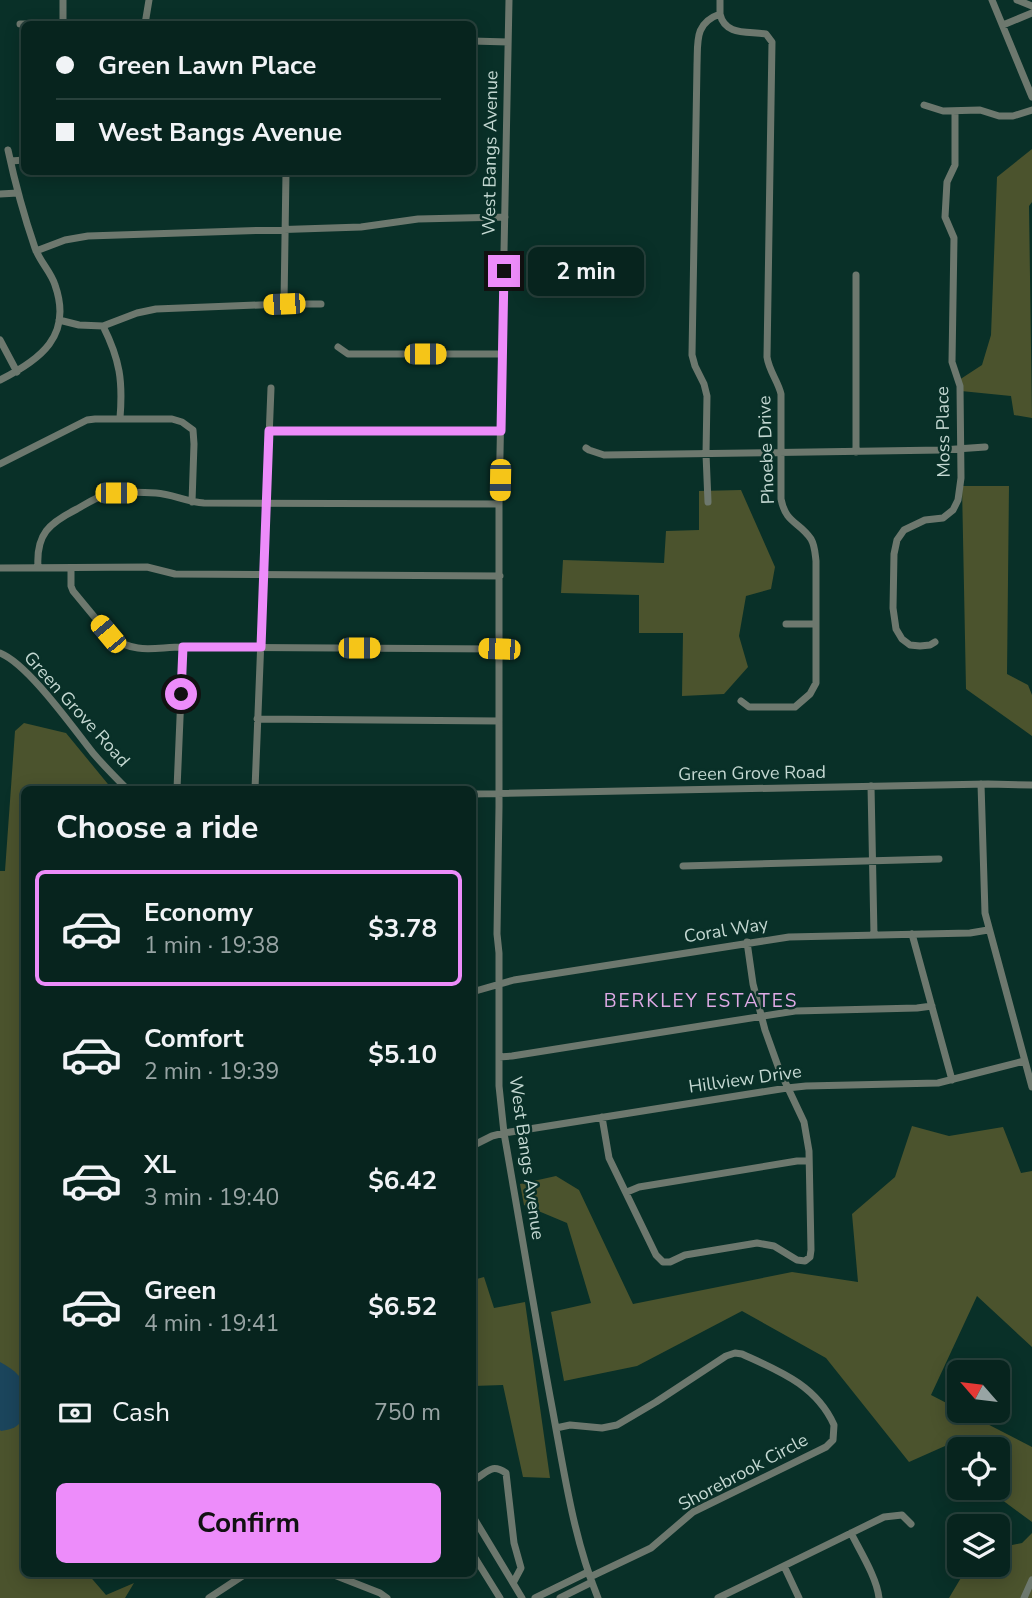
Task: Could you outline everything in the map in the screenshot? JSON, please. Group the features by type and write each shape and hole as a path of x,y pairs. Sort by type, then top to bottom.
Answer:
{"street":[{"path":"63,21 64,0"},
{"path":"146,21 149,0"},
{"name":"West Bangs Avenue","path":"509,0 499,504 499,1100 577,1535 598,1598"},
{"path":"708,502 707,396 692,355 698,40 702,25 710,17 720,13 720,0"},
{"path":"992,0 1032,97"},
{"path":"1017,0 1032,6"},
{"name":"Phoebe Drive","path":"720,13 722,20 734,31 768,35 772,42 767,357 781,394 783,509 815,547 816,561 816,683 813,689 806,700 790,708 748,707 741,701"},
{"path":"1003,25 1032,13"},
{"path":"476,41 508,42"},
{"path":"924,104 943,111 980,110 999,116 1032,110"},
{"name":"Moss Place","path":"935,642 930,645 910,645 896,629 894,554 897,540 904,530 925,520 943,518 953,510 958,500 961,478 960,386 952,362 954,238 945,217 947,182 954,165 955,112"},
{"path":"0,380 30,364 45,350 55,334 60,307 51,275 36,251 18,193 9,149"},
{"path":"11,161 21,160"},
{"path":"284,304 286,175"},
{"path":"0,194 18,193"},
{"path":"36,251 65,240 88,236 361,227 430,218 505,216"},
{"path":"856,275 856,452"},
{"path":"59,320 79,325 103,326 156,309 321,304"},
{"path":"103,326 119,365 120,418"},
{"path":"0,340 17,372"},
{"path":"338,348 348,354 502,354"},
{"path":"255,786 271,388"},
{"path":"0,464 81,422 120,418 172,419 183,422 193,430 192,502"},
{"path":"269,431 501,431"},
{"path":"586,448 604,454 856,452 985,447"},
{"path":"38,567 38,548 48,527 57,519 101,496 116,493 156,493 192,502 499,504"},
{"path":"0,568 147,568 175,574 500,576"},
{"path":"71,568 73,592 108,634 129,647 143,650 183,647 499,649"},
{"path":"786,624 816,624"},
{"path":"177,786 183,647"},
{"name":"Green Grove Road","path":"0,653 9,657 25,672 124,786"},
{"path":"257,719 499,721"},
{"path":"981,784 984,902 988,930 1032,1087"},
{"name":"Green Grove Road","path":"476,794 1032,785"},
{"path":"871,786 874,935"},
{"path":"683,866 939,859"},
{"name":"Coral Way","path":"476,991 514,980 789,937 970,933 988,930"},
{"path":"912,934 952,1080"},
{"path":"602,1117 608,1154 656,1255 663,1262 670,1262 685,1255 757,1243 774,1246 797,1260 808,1259 811,1250 809,1151 804,1122 779,1069 761,1016 747,942"},
{"path":"499,1056 795,1011 917,1009 932,1006"},
{"name":"Hillview Drive","path":"476,1144 504,1133 787,1088 938,1083 1024,1061"},
{"path":"627,1192 639,1187 809,1161"},
{"name":"Shorebrook Circle","path":"556,1428 570,1425 602,1428 617,1425 726,1356 735,1353 802,1384 834,1425 832,1440 827,1447 693,1512 651,1548 590,1577"},
{"path":"476,1478 493,1467 506,1473 514,1543 521,1568 513,1583"},
{"path":"718,1598 884,1517 902,1516 911,1524"},
{"path":"476,1522 522,1598"},
{"path":"851,1533 879,1598"},
{"path":"476,1559 500,1598"},
{"path":"784,1566 799,1598"},
{"path":"209,1598 241,1577"},
{"path":"339,1577 387,1598"},
{"path":"535,1598 590,1577"},
{"path":"560,1598 590,1577"},
{"path":"1024,1598 1032,1580"},
{"path":"223,1589 229,1598"}],"green space":[{"path":"1032,149 1032,202 1029,206 1032,418 1014,415 1011,396 961,391 959,380 982,365 991,335 997,177"},
{"path":"962,486 1009,486 1007,674 1028,685 1032,695 1032,736 966,689"},
{"path":"741,490 775,567 771,589 746,596 739,636 748,667 724,694 682,696 683,633 639,633 639,595 561,593 563,560 664,563 666,531 699,530 699,491"},
{"path":"24,723 66,733 110,786 21,786 21,1577 90,1577 106,1595 134,1583 125,1598 0,1598 0,871 5,871 15,731"},
{"path":"912,1126 949,1136 1003,1127 1021,1173 1032,1171 1032,1347 977,1296 931,1395 947,1403 947,1423 985,1423 1032,1447 1032,1522 1002,1500 1010,1500 1010,1437 947,1437 947,1448 945,1446 909,1462 826,1358 742,1311 637,1366 564,1381 551,1312 591,1303 567,1223 524,1205 520,1184 556,1176 579,1190 633,1304 792,1272 858,1282 852,1214 895,1177"},
{"path":"484,1277 494,1308 525,1302 550,1478 523,1477 503,1385 476,1386 476,1279"},
{"path":"1032,1533 1032,1598 949,1598 961,1577 1010,1577 1010,1546 1022,1543"}],"water":[{"path":"0,1362 13,1370 21,1380 21,1421 9,1430 0,1430"}],"district":[{"name":"BERKLEY ESTATES","path":"701,1001"}],"route":[{"path":"181,694 183,647 261,647 269,431 501,431 504,271"}]}
